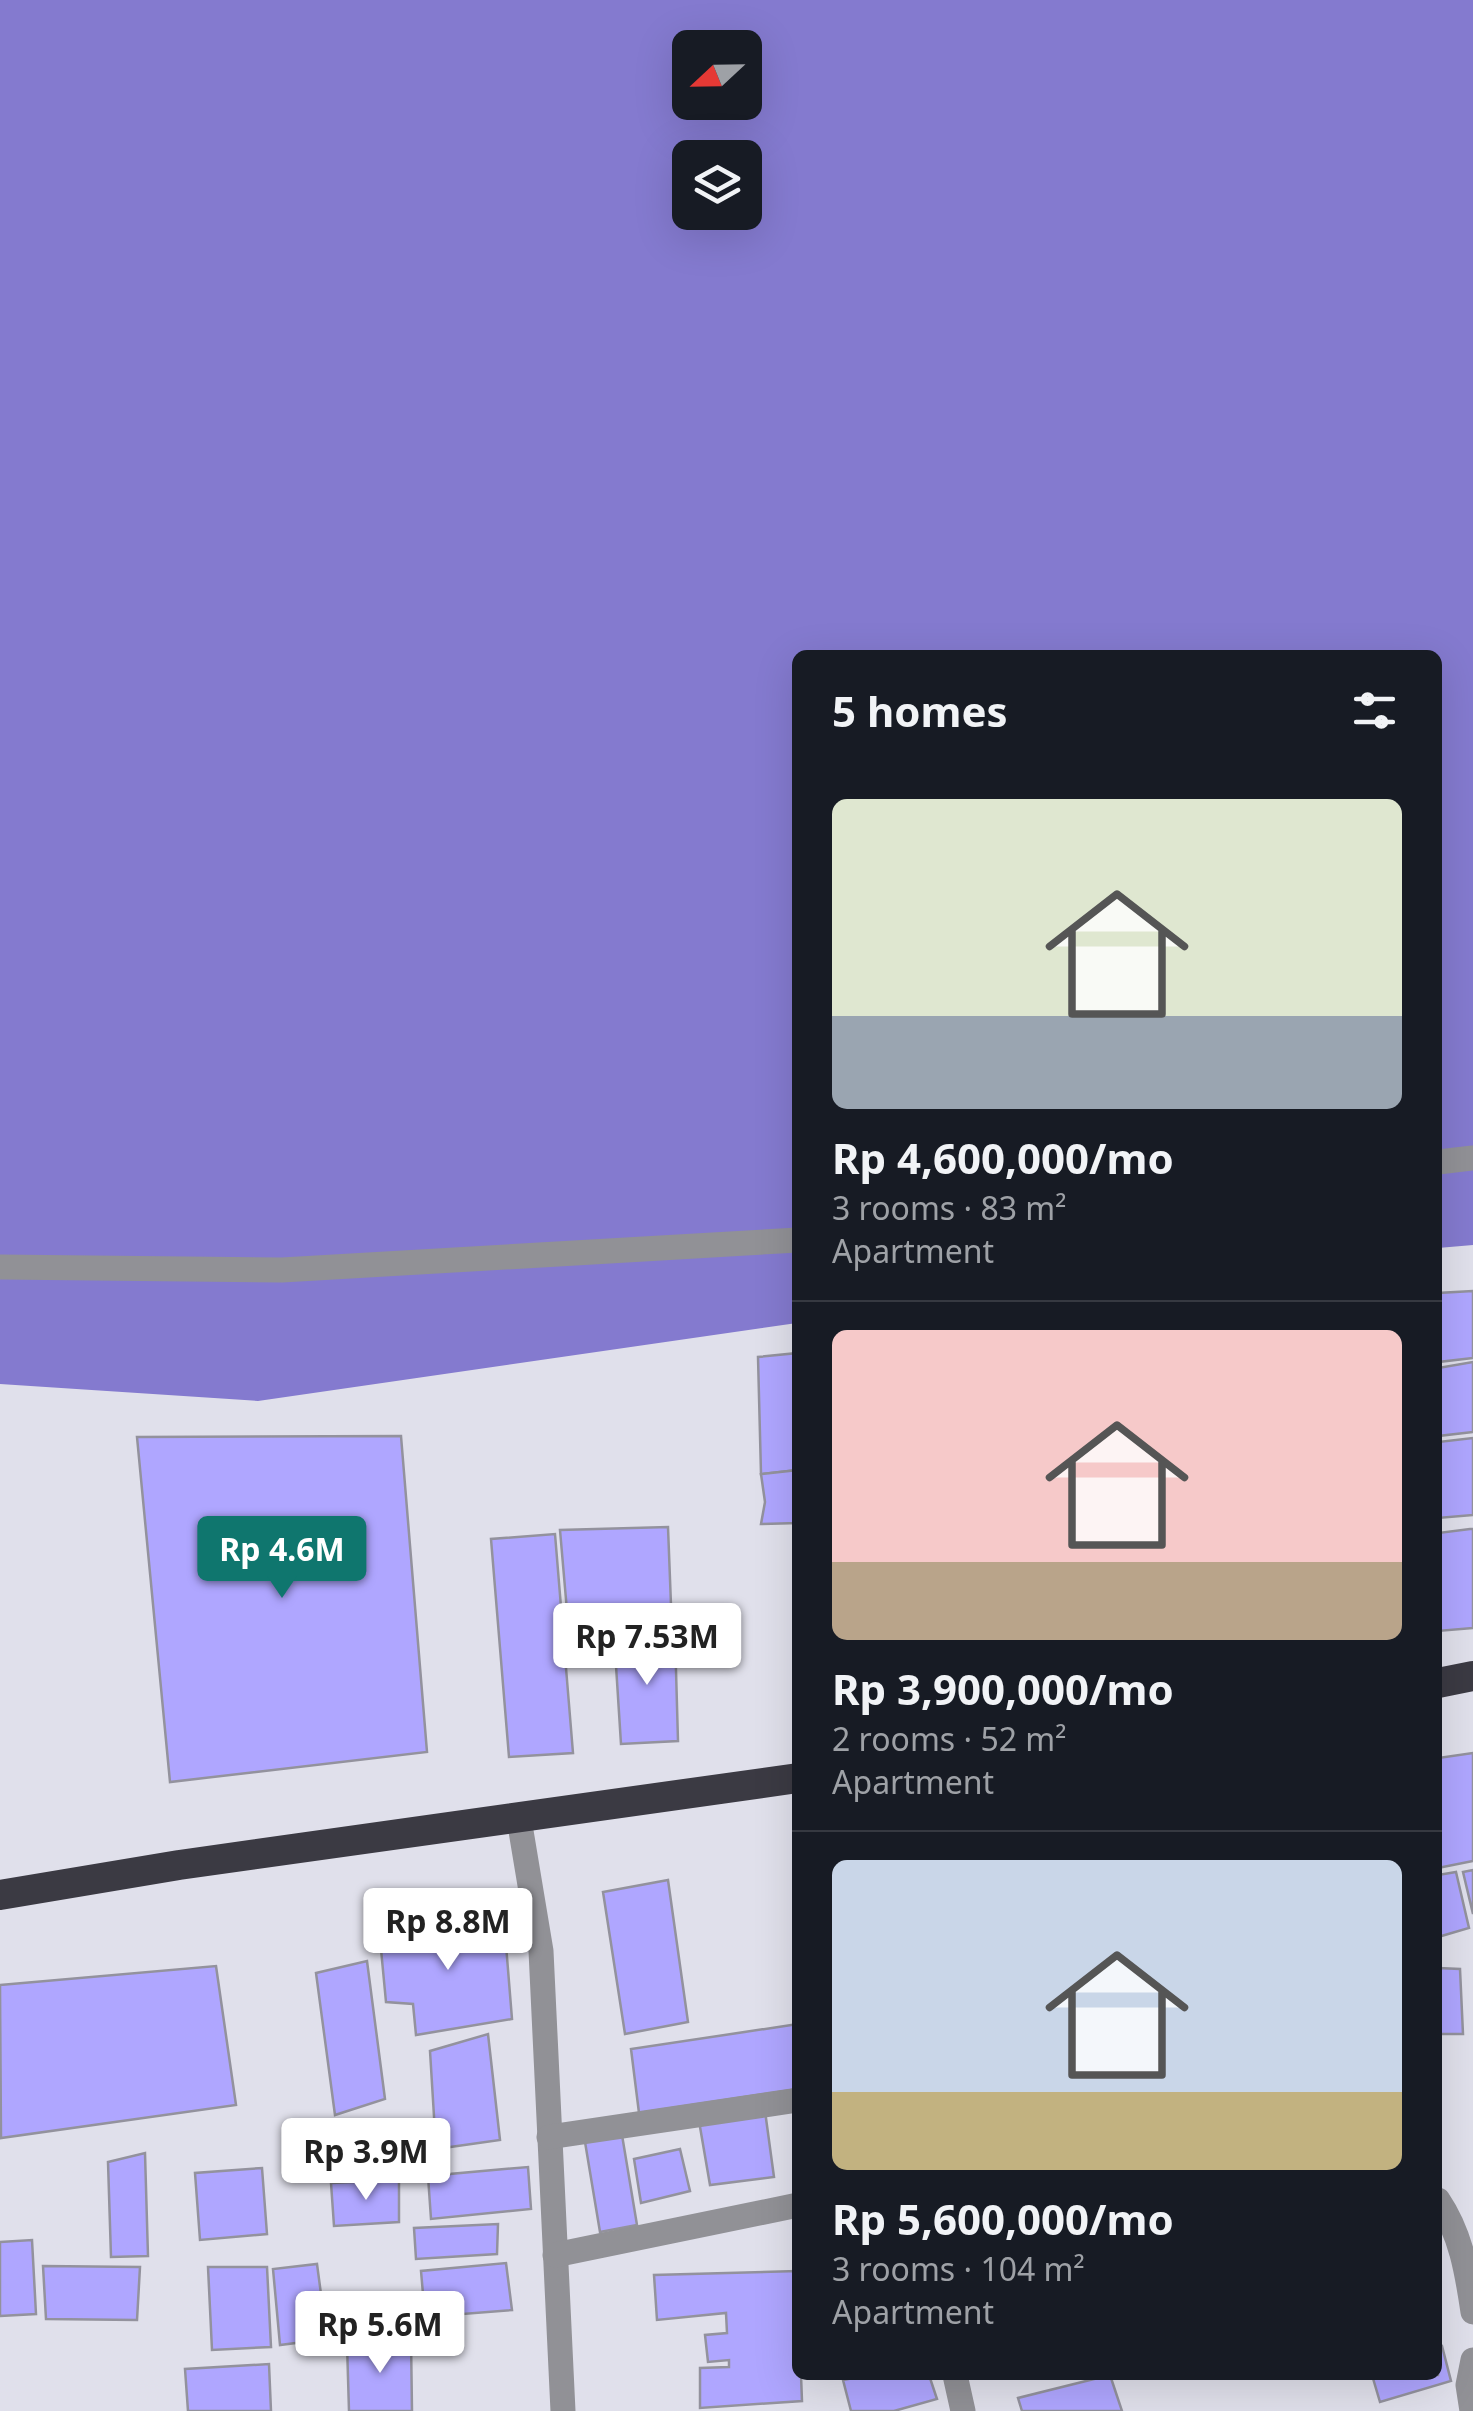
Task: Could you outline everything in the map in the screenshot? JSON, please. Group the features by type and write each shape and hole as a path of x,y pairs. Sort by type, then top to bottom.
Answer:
{"highway":[{"path":"1442,1682 1473,1676"},
{"path":"0,1895 179,1864 792,1779"}],"street":[{"path":"1442,1162 1473,1158"},
{"path":"0,1267 282,1270 792,1240"},
{"path":"519,1819 541,1951 564,2411"},
{"path":"549,2137 792,2101"},
{"path":"555,2255 792,2206"},
{"path":"1442,2206 1454,2222 1473,2312"},
{"path":"1472,2411 1468,2385 1473,2360"},
{"path":"956,2380 963,2411"}],"shaded area":[{"path":"0,0 1473,0 1473,1245 1442,1248 1442,650 792,650 792,1324 258,1401 0,1384"}],"building":[{"path":"1473,1291 1473,1358 1442,1362 1442,1293"},
{"path":"792,1354 792,1471 761,1474 758,1357"},
{"path":"1473,1362 1473,1432 1442,1436 1442,1367"},
{"path":"401,1436 427,1752 170,1782 137,1437"},
{"path":"1473,1438 1473,1515 1442,1518 1442,1442"},
{"path":"792,1471 792,1523 761,1524 765,1502 761,1474"},
{"path":"668,1527 671,1605 567,1611 560,1530"},
{"path":"1473,1529 1473,1628 1442,1631 1442,1533"},
{"path":"555,1534 573,1753 509,1757 491,1539"},
{"path":"614,1634 675,1635 678,1741 621,1744"},
{"path":"1473,1753 1473,1861 1442,1867 1442,1757"},
{"path":"1473,1870 1473,1914 1463,1872"},
{"path":"1456,1872 1469,1928 1442,1936 1442,1874"},
{"path":"668,1880 688,2022 625,2034 603,1892"},
{"path":"504,1920 512,2019 416,2035 413,2004 386,2002 379,1928"},
{"path":"367,1961 385,2099 335,2115 316,1973"},
{"path":"216,1966 236,2105 1,2138 0,1985"},
{"path":"1442,1968 1460,1969 1463,2034 1442,2034"},
{"path":"792,2025 792,2090 639,2113 631,2049"},
{"path":"488,2034 500,2140 436,2149 430,2051"},
{"path":"765,2111 774,2177 710,2185 699,2121"},
{"path":"622,2135 637,2225 600,2232 585,2142"},
{"path":"680,2149 690,2191 641,2203 634,2159"},
{"path":"145,2153 148,2256 111,2257 108,2162"},
{"path":"528,2167 531,2209 431,2219 428,2176"},
{"path":"262,2168 267,2234 200,2240 195,2173"},
{"path":"399,2180 399,2222 334,2226 331,2183"},
{"path":"498,2224 497,2254 416,2259 414,2228"},
{"path":"32,2240 36,2314 0,2316 0,2242"},
{"path":"506,2263 512,2310 425,2317 421,2271"},
{"path":"317,2264 327,2339 280,2345 273,2269"},
{"path":"43,2266 140,2267 137,2320 46,2319"},
{"path":"208,2267 267,2267 271,2347 212,2350"},
{"path":"792,2271 792,2380 801,2380 802,2401 700,2408 700,2368 729,2367 729,2360 708,2362 705,2335 727,2333 726,2313 657,2320 654,2275"},
{"path":"411,2339 412,2411 349,2411 347,2344"},
{"path":"1442,2346 1451,2381 1380,2402 1373,2380 1442,2380"},
{"path":"269,2364 271,2411 188,2411 185,2369"},
{"path":"843,2380 931,2380 937,2399 894,2411 851,2411"},
{"path":"1090,2380 1112,2380 1122,2411 1022,2411 1018,2398"}]}
